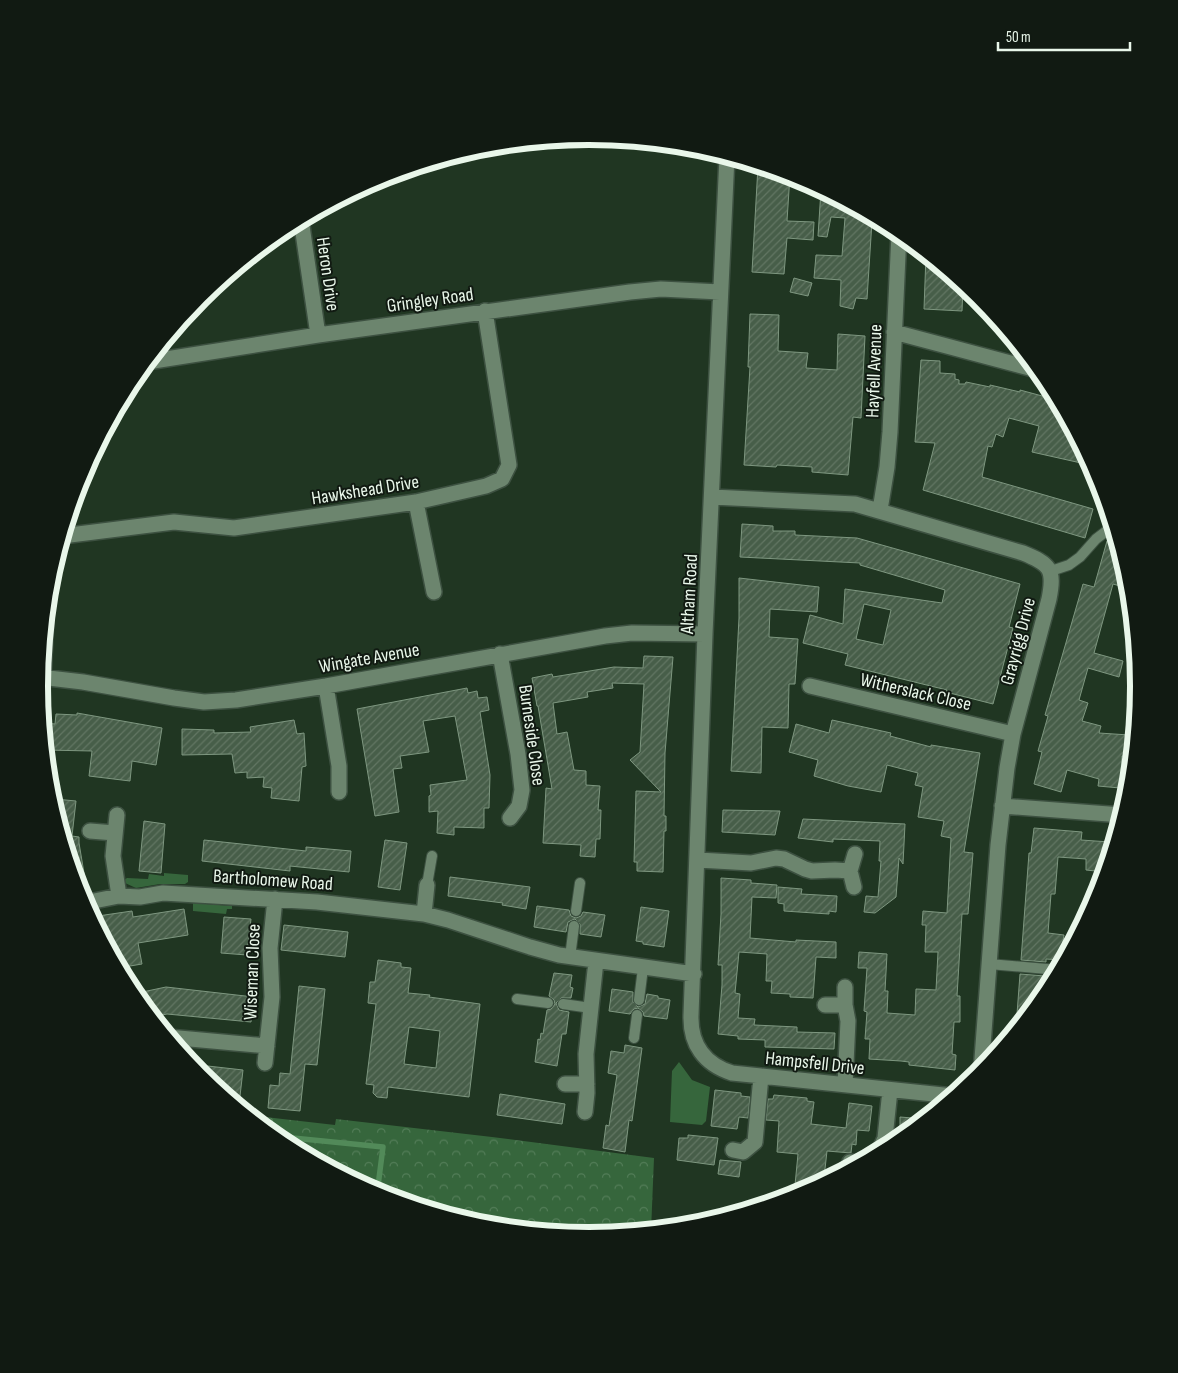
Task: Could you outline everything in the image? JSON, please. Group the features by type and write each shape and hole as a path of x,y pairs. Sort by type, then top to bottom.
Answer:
{"street":[{"name":"Altham Road","path":"693,1034 691,1024 705,634 727,162"},
{"name":"Heron Drive","path":"303,227 318,335"},
{"name":"Hayfell Avenue","path":"880,510 887,467 899,242"},
{"name":"Gringley Road","path":"157,360 318,335 630,292 661,289 720,292"},
{"name":"Hawkshead Drive","path":"69,535 174,522 234,528 416,502 486,486 502,478 509,465 485,311"},
{"path":"894,332 1026,367"},
{"path":"712,497 855,504 1023,553 1041,560 1051,571"},
{"path":"416,502 434,592"},
{"name":"Grayrigg Drive","path":"982,1059 1002,806 1012,734 1049,598 1052,585 1051,571"},
{"name":"Wingate Avenue","path":"48,678 204,702 236,700 632,633 705,634"},
{"name":"Burneside Close","path":"500,654 518,754 522,790 519,806 510,818"},
{"path":"326,686 339,766 339,792"},
{"name":"Witherslack Close","path":"810,686 1012,734"},
{"path":"1002,806 1115,815"},
{"path":"117,815 113,867 119,896"},
{"path":"90,831 115,833"},
{"path":"854,887 850,871 856,854"},
{"path":"698,860 751,863 776,858 784,859 812,871 850,871"},
{"path":"424,914 427,885"},
{"name":"Bartholomew Road","path":"92,901 119,896 140,897 163,893 358,906 424,914 448,920 530,948 570,957 694,974"},
{"name":"Wiseman Close","path":"265,1063 272,997 270,948 275,899"},
{"path":"585,1112 587,1084 586,1054 596,961"},
{"path":"844,987 848,1022 845,1085"},
{"path":"826,1005 845,1005"},
{"name":"Hampsfell Drive","path":"693,1034 698,1049 708,1061 719,1069 732,1073 945,1095"},
{"name":"Wiseman Close","path":"177,1038 267,1046"},
{"path":"733,1150 743,1152 755,1142 761,1076"},
{"path":"566,1084 587,1084"},
{"path":"885,1140 890,1090"}],"lane":[{"path":"1051,571 1069,564 1080,557 1096,539 1107,530"},
{"path":"427,885 432,856"},
{"path":"576,911 580,882"},
{"path":"570,957 574,926"},
{"path":"989,964 1050,969"},
{"path":"639,1000 643,968"},
{"path":"517,999 548,1003"},
{"path":"563,1004 592,1008"},
{"path":"634,1038 637,1015"}],"green space":[{"path":"164,873 188,875 188,882 185,884 160,884 136,888 125,883 124,880 127,878 148,879 149,874 164,876"},
{"path":"193,903 232,906 232,909 227,909 226,914 193,911"},
{"path":"679,1062 692,1080 710,1087 706,1121 702,1125 670,1122 672,1071"},
{"path":"259,1116 335,1125 336,1119 654,1158 651,1224 624,1227 554,1227 483,1218 449,1210 382,1187 318,1155 288,1137"}],"building":[{"path":"758,172 789,184 787,221 814,222 813,240 787,238 784,274 752,272"},
{"path":"821,197 872,225 867,299 856,298 853,309 840,306 841,280 814,278 816,255 842,256 845,218 831,217 827,237 818,236"},
{"path":"926,262 963,295 962,311 924,309"},
{"path":"794,278 812,283 808,296 790,292"},
{"path":"750,314 779,315 778,351 808,353 806,368 837,370 838,334 865,336 861,418 853,417 848,475 812,472 812,467 744,465 750,367 748,367"},
{"path":"921,360 940,361 940,373 955,374 955,379 959,380 959,384 965,384 966,382 990,387 990,385 1046,397 1075,447 1081,463 1032,452 1039,426 1009,418 1003,437 996,434 992,447 988,446 982,477 1093,509 1085,538 923,490 935,443 915,442"},
{"path":"742,524 773,526 773,531 795,531 795,535 857,538 1020,584 1009,627 1013,628 993,704 946,692 947,690 845,665 848,654 803,643 810,615 843,624 845,589 942,603 945,590 860,565 860,563 740,557","holes":["864,604 891,610 883,645 856,639"]},
{"path":"1107,541 1111,542 1121,584 1120,586 1113,584 1094,653 1123,661 1119,677 1088,668 1079,700 1088,703 1082,721 1101,726 1099,733 1128,735 1126,756 1122,756 1120,788 1098,786 1099,779 1067,770 1061,792 1034,784 1042,752 1038,751 1048,716 1045,715 1083,584 1094,587"},
{"path":"739,578 819,587 817,612 770,609 769,637 798,639 795,684 789,684 788,728 762,727 761,773 731,771 739,618"},
{"path":"644,656 673,657 665,753 664,816 666,816 666,831 664,831 663,872 637,871 637,862 634,862 636,791 661,792 630,760 640,752 644,684 612,683 613,688 587,692 588,697 553,703 557,734 567,732 574,770 586,771 586,785 600,786 598,810 601,810 600,839 596,839 595,857 580,856 581,845 543,843 546,788 552,789 532,678 552,674 553,677 614,667 643,668"},
{"path":"467,688 468,693 477,691 478,698 487,697 489,710 480,712 490,775 489,808 484,808 484,828 454,827 454,835 437,833 438,811 429,812 430,785 467,780 455,716 423,721 429,752 400,756 402,768 393,769 399,812 375,816 357,709"},
{"path":"77,713 162,728 156,765 132,761 130,781 89,776 92,751 51,750 49,724 55,724 56,714 77,715"},
{"path":"294,720 297,734 304,733 306,766 302,767 299,801 271,798 272,788 263,787 264,777 247,778 247,772 235,773 232,754 182,755 182,729 214,730 214,733 251,732 250,727"},
{"path":"832,720 891,733 890,736 931,747 931,745 980,753 964,852 973,853 968,914 962,914 957,996 960,996 960,1022 954,1022 952,1054 956,1055 955,1070 909,1065 909,1062 869,1059 870,1039 865,1039 867,1012 864,1011 867,968 858,968 859,952 887,954 885,991 888,991 887,1013 915,1015 916,989 936,990 938,952 925,952 926,925 922,925 923,911 947,913 951,838 941,836 944,821 918,817 923,787 915,785 918,773 887,765 881,792 848,786 814,776 818,760 789,752 796,724 829,733"},
{"path":"60,799 76,801 72,836 79,837 85,879 83,879 76,861"},
{"path":"723,810 780,811 775,835 722,832"},
{"path":"803,819 905,824 903,864 899,858 896,897 875,913 864,912 866,896 878,897 881,861 879,861 880,841 833,839 833,842 798,838"},
{"path":"144,821 165,824 161,873 139,871"},
{"path":"1034,828 1082,832 1081,840 1108,842 1098,871 1086,870 1086,859 1058,857 1055,894 1051,894 1048,933 1064,935 1062,951 1056,960 1046,959 1046,962 1021,960 1029,853 1031,853"},
{"path":"204,840 306,851 306,847 351,851 349,872 290,866 290,871 202,861"},
{"path":"385,840 407,843 400,890 378,887"},
{"path":"450,877 530,887 526,909 502,905 503,903 448,896"},
{"path":"721,878 751,880 751,883 777,885 776,898 752,897 750,938 796,942 796,940 836,942 836,958 816,957 813,998 790,997 790,994 771,993 772,981 766,981 767,954 739,952 735,993 740,994 738,1018 755,1019 754,1025 797,1027 797,1032 835,1033 834,1049 765,1047 765,1040 738,1039 738,1036 718,1034 722,985 722,965 718,965"},
{"path":"778,887 802,889 801,894 837,896 836,912 829,911 829,914 784,911 784,904 778,903"},
{"path":"537,906 569,910 571,916 576,918 581,916 583,912 605,915 601,937 580,934 580,924 575,919 568,922 566,932 534,927"},
{"path":"641,907 669,911 664,947 636,941"},
{"path":"184,909 188,935 138,943 142,964 126,967 99,916 132,911 133,917"},
{"path":"224,917 251,919 247,955 221,953"},
{"path":"284,925 348,932 345,957 281,950"},
{"path":"378,960 401,963 401,967 411,968 408,993 480,1004 469,1097 388,1087 387,1098 377,1097 373,1093 374,1085 366,1084 376,1004 368,1003 370,982 375,982","holes":["409,1027 440,1031 436,1068 404,1064"]},
{"path":"554,973 572,975 570,987 573,988 571,998 561,998 556,1003 559,1010 569,1012 566,1034 562,1034 557,1066 535,1062 538,1039 540,1040 541,1033 543,1034 547,1010 551,1009 555,1004 554,1000 549,996"},
{"path":"1020,974 1045,976 1020,1014 1017,1014"},
{"path":"299,986 325,989 317,1065 305,1064 300,1111 268,1108 270,1085 279,1086 280,1073 290,1074"},
{"path":"166,987 254,997 251,1022 167,1014 159,1016 142,992"},
{"path":"612,989 633,992 633,1002 638,1007 645,1004 647,994 670,1000 667,1019 644,1016 643,1012 638,1008 634,1009 630,1014 609,1011"},
{"path":"625,1045 642,1048 632,1121 629,1120 625,1152 603,1148 606,1125 609,1126 617,1075 608,1073 611,1051 624,1053"},
{"path":"203,1065 243,1070 240,1096 232,1094"},
{"path":"715,1090 741,1093 741,1096 750,1097 748,1118 739,1117 737,1129 711,1126"},
{"path":"500,1094 565,1104 562,1124 497,1115"},
{"path":"774,1095 807,1098 807,1101 814,1102 811,1124 846,1128 849,1103 872,1106 869,1131 857,1130 856,1145 852,1144 851,1153 827,1151 824,1174 799,1185 795,1185 798,1154 777,1152 779,1121 766,1120 768,1099 773,1099"},
{"path":"900,1117 916,1118 899,1130"},
{"path":"688,1135 718,1138 714,1165 677,1160 679,1138 688,1138"},
{"path":"720,1160 741,1162 739,1177 718,1174"}],"waterway":[{"path":"289,1138 383,1147 378,1185"}]}
